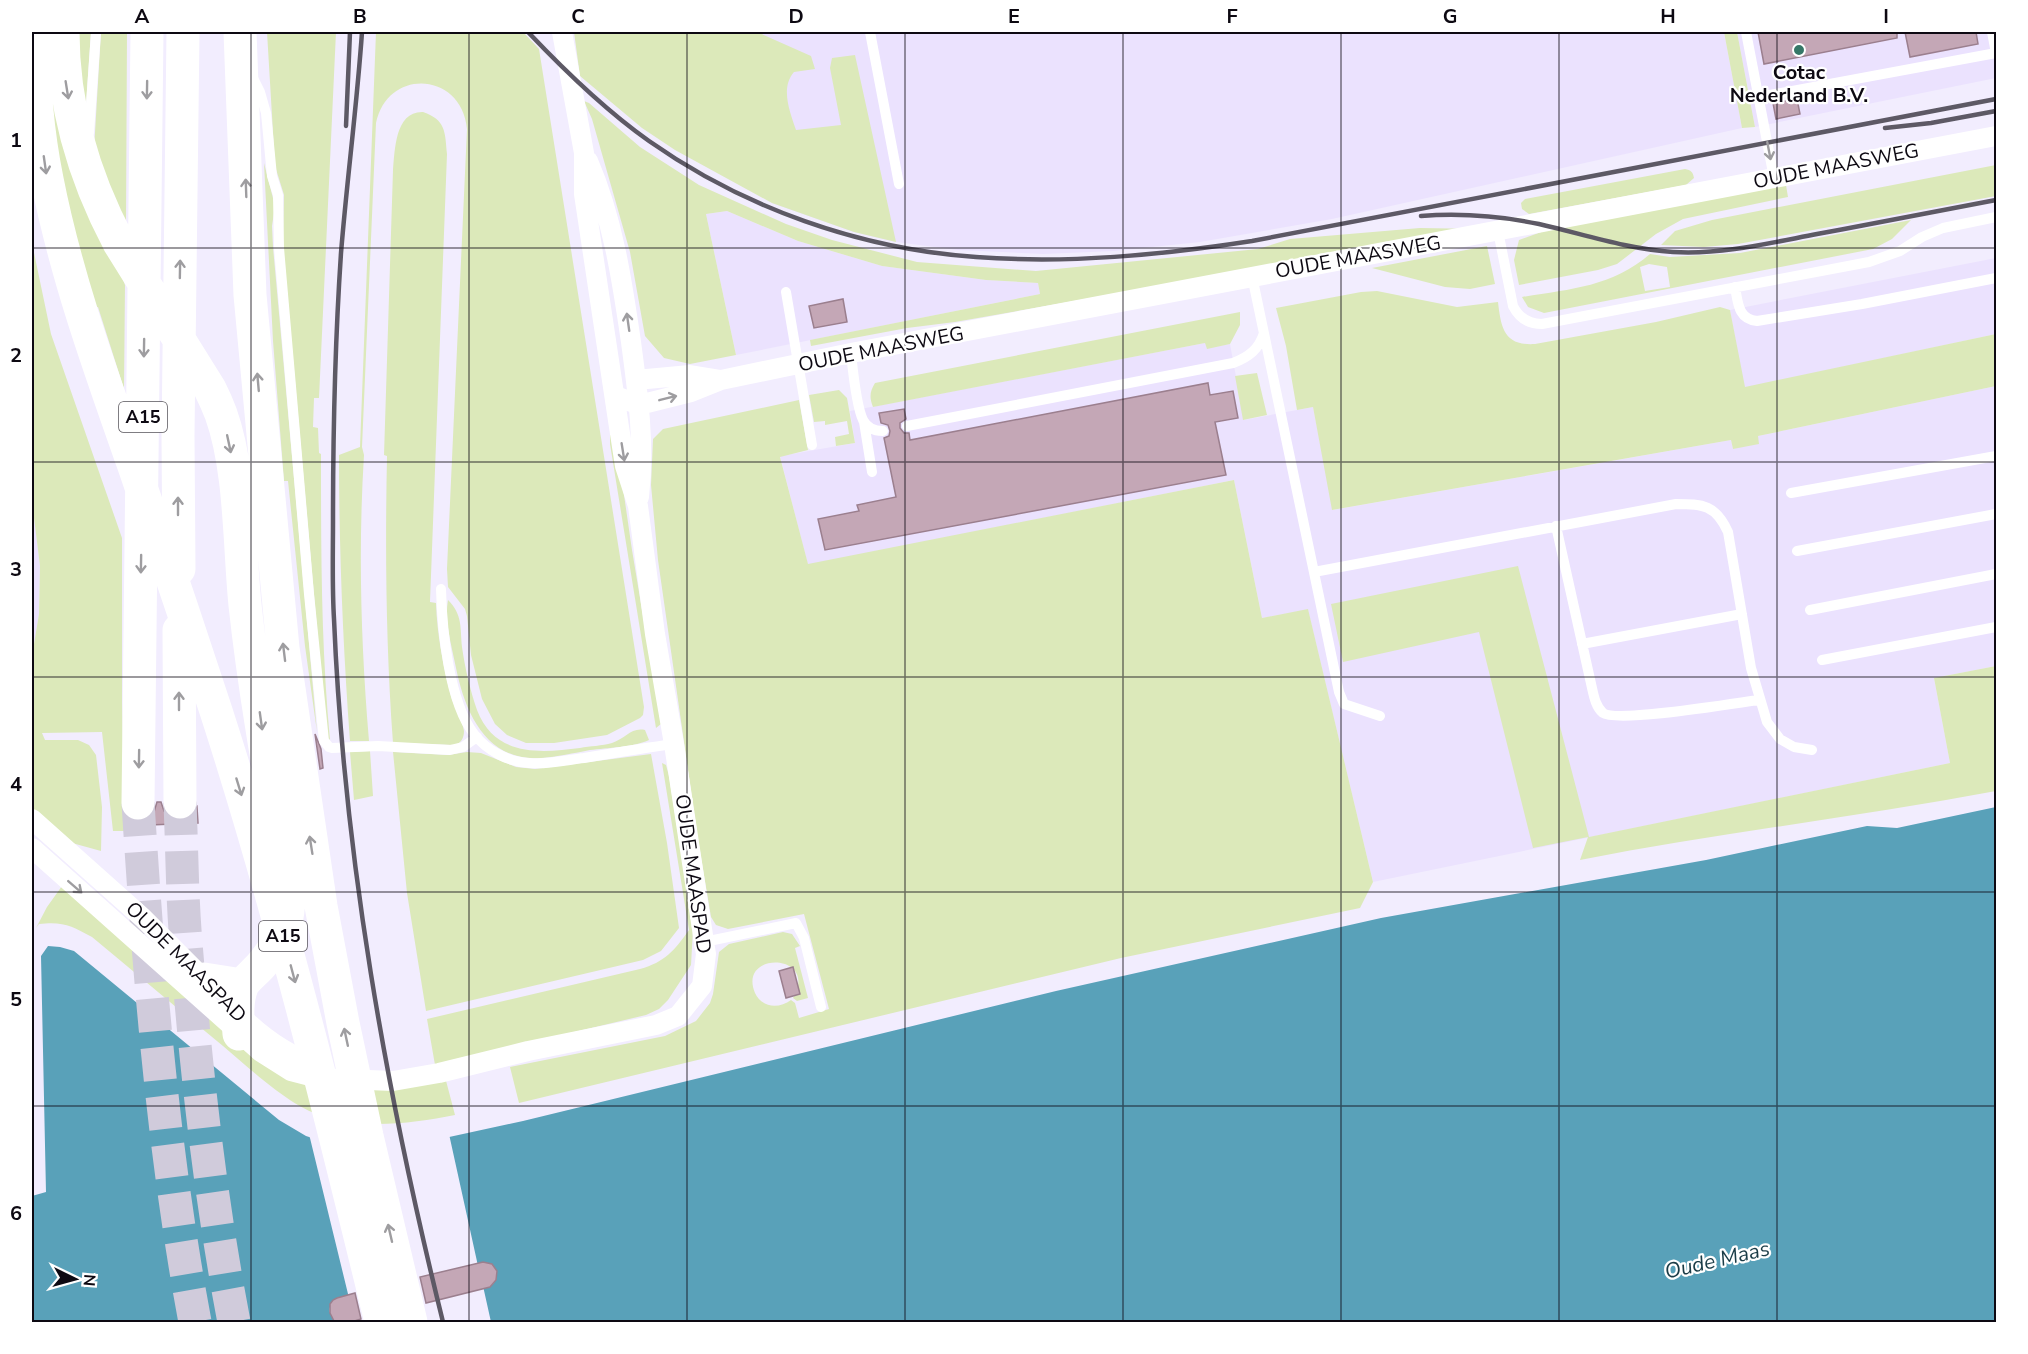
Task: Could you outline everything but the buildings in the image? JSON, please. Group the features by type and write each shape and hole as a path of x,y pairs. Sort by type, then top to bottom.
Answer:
{"highway":[{"name":"A15","path":"63,32 72,121 87,174 119,243 210,389 222,414 230,447 245,606 290,902 288,919 278,943 264,963 240,1011"},
{"name":"A15","path":"138,803 147,32"},
{"name":"A15","path":"180,802 178,436 183,32"},
{"name":"A15","path":"240,32 250,295 283,648 321,906 343,1023 411,1323"},
{"name":"A15","path":"32,37 37,106 46,177 64,254 88,334 172,578 248,815 300,1000 381,1323"},
{"path":"204,979 240,1011"}],"street":[{"path":"562,32 585,153 584,194 616,396"},
{"name":"OUDE MAASWEG","path":"639,405 691,392 721,380 851,353 1996,136"},
{"path":"585,153 602,192 621,270 639,405 616,396"},
{"name":"OUDE MAASWEG","path":"636,380 690,375 721,380"},
{"path":"616,396 636,380"},
{"name":"OUDE MAASPAD","path":"32,848 240,1011 254,1030 298,1058 357,1078 393,1081 439,1073 656,1025 678,1016 702,986 706,954 655,634 638,506 625,466 616,396"},
{"name":"OUDE MAASPAD","path":"638,506 642,468 639,405"},
{"name":"OUDE MAASPAD","path":"32,820 85,865 160,949 204,979"}],"lane":[{"path":"87,174 96,32"},
{"path":"870,32 899,184"},
{"path":"1746,32 1774,178"},
{"path":"1759,97 1996,53 1992,32"},
{"path":"242,64 252,75 266,113 272,176 278,195 279,248 324,741 332,748 378,746 441,750 463,747 477,737"},
{"path":"1498,231 1513,306 1521,317 1534,324 1542,324 1886,258 1932,232 1996,217"},
{"path":"1251,276 1339,692 1344,704 1380,716"},
{"path":"1735,287 1741,314 1757,321 1862,304 1996,278"},
{"path":"786,292 812,445"},
{"path":"908,426 1233,363 1254,351 1260,344 1264,332"},
{"path":"851,353 872,472"},
{"path":"864,422 875,431 883,431"},
{"path":"1791,493 1996,456"},
{"path":"1314,572 1676,504 1696,504 1709,508 1722,518 1728,532 1751,668 1767,722 1780,739 1794,747 1812,750"},
{"path":"1797,551 1996,514"},
{"path":"1556,526 1597,705 1604,713 1614,717 1759,700"},
{"path":"1810,610 1996,574"},
{"path":"441,589 444,631 451,674 469,726 490,749 508,759 540,764 674,744"},
{"path":"1582,644 1742,614"},
{"path":"1822,660 1996,627"},
{"path":"704,942 796,923 804,938 821,1007"}],"shaded area":[{"path":"677,32 1724,32 1742,128 1332,219 1200,242 1114,251 1043,254 958,250 896,242 854,232 772,203"},
{"path":"1737,32 1996,32 1996,78 1755,127"},
{"path":"727,211 798,241 882,266 986,280 1038,283 1040,294 736,355 706,214"},
{"path":"1996,258 1996,334 1744,388 1730,310"},
{"path":"1205,343 1207,348 1230,344 1244,420 1313,407 1333,510 1731,440 1733,449 1758,436 1996,386 1996,666 1934,678 1950,763 1373,882 1308,610 1262,618 1234,480 808,565 780,456 855,443 850,411"},
{"path":"32,502 40,566 39,614 32,656"}],"green space":[{"path":"71,32 91,32 84,133"},
{"path":"101,32 127,32 126,224 94,149"},
{"path":"267,32 336,32 319,398 314,398 313,427 318,428 319,453 321,454 323,633 330,740 324,707 283,246 284,195 275,166"},
{"path":"376,32 523,32 539,49 644,707 640,718 607,735 554,743 526,743 507,735 495,724 482,699 471,655 465,609 448,587 467,129 462,110 452,96 439,87 424,84 409,85 395,92 383,105 376,123 362,447 364,455 361,527 361,598 369,741 350,741 342,598 339,455 360,447"},
{"path":"574,32 757,32 811,56 815,69 794,72 788,85 788,100 796,130 841,125 830,68 832,58 855,55 896,242 854,232 772,203 675,150 642,128 580,76"},
{"path":"1724,32 1737,32 1755,127 1742,128"},
{"path":"45,50 125,285 124,389 98,307 93,308 57,161"},
{"path":"584,101 640,147 699,185 786,224 832,240 917,262 1036,271 1258,249 1290,239 1420,228 1482,229 811,346 810,340 1040,294 1038,283 986,280 882,266 798,241 727,211 706,214 736,355 690,364 664,358 645,336 630,252 592,119"},
{"path":"423,112 436,119 443,128 447,154 430,602 436,603 445,673 464,731 462,740 455,745 393,743 389,671 386,564 387,456 384,455 393,170 398,133 402,125 414,113"},
{"path":"264,163 275,206 272,226 273,247 317,732 305,646 288,481 284,481 273,341"},
{"path":"1996,165 1996,196 1738,244 1704,247 1661,245 1675,231 1712,220"},
{"path":"1685,169 1693,174 1694,178 1686,185 1529,214 1522,209 1521,203 1525,199"},
{"path":"1786,185 1788,197 1683,219 1656,234 1617,264 1598,270 1519,285 1514,260 1519,240 1544,231"},
{"path":"1911,220 1892,239 1873,249 1544,313 1528,307 1522,297 1574,289 1605,280 1621,274 1650,254 1670,257 1740,253","holes":["1649,264 1667,267 1670,287 1645,291 1640,267"]},
{"path":"32,243 51,334 122,538 125,831 113,831 102,732 42,733 45,740 78,740 89,745 96,755 102,807 101,851 72,843 32,811 32,656 39,614 40,566 32,502"},
{"path":"1487,246 1495,284 1470,289 1445,287 1372,268"},
{"path":"1377,291 1457,307 1498,302 1506,334 1517,342 1525,344 1656,322 1720,307 1730,310 1745,387 1996,334 1996,386 1758,436 1759,444 1733,449 1731,440 1332,510 1313,407 1297,410 1286,346 1276,308"},
{"path":"1240,312 1240,325 1230,344 1207,349 1205,343 873,407 871,400 871,391 875,383"},
{"path":"1257,373 1267,415 1243,420 1235,376"},
{"path":"839,390 847,398 855,443 836,446 835,437 849,434 847,421 825,425 825,421 814,422 809,395"},
{"path":"799,400 808,450 780,457 808,564 1234,480 1262,618 1308,609 1373,882 1360,908 1121,958 519,1103 510,1067 665,1036 696,1021 710,1003 713,994 719,952 729,944 783,932 792,934 800,946 795,948 808,998 797,1001 793,998 798,983 796,972 788,965 777,963 766,964 757,969 753,979 755,993 762,1002 771,1006 781,1005 791,1000 795,1003 799,1018 829,1009 804,914 728,929 716,925 711,917 658,560 651,485 653,439 663,429"},
{"path":"615,433 661,724 656,728 610,444 610,434"},
{"path":"1518,566 1589,837 1950,763 1934,678 1996,666 1996,791 1580,860 1588,837 1533,848 1479,632 1343,662 1331,604"},
{"path":"448,600 458,616 465,663 477,710 485,725 495,736 507,744 535,751 565,750 608,744 636,730 645,730 649,740 629,746 541,758 522,757 506,752 492,743 472,717 460,685 448,625"},
{"path":"370,751 373,796 354,800 350,752"},
{"path":"393,752 448,755 467,752 481,753 516,767 535,769 651,754 679,928 661,951 643,960 426,1011 407,893"},
{"path":"662,763 666,765 669,776 693,929 691,965 668,1000 659,1009 646,1015 435,1065 427,1019 640,969 663,959 684,937 689,930"},
{"path":"62,886 254,1059 290,1078 444,1073 455,1115 375,1124 328,1118 300,1106 259,1077 92,937 73,927 61,924 39,924 36,928"}],"water":[{"name":"Oude Maas","path":"1996,807 1996,1322 348,1322 490,1287 496,1280 495,1268 483,1262 337,1298 331,1304 330,1314 338,1322 32,1322 32,1196 46,1192 41,956 48,946 74,951 279,1120 306,1136 334,1145 364,1147 440,1139 523,1121 1056,991 1381,918 1706,860 1867,826 1897,828"}],"pier":[{"path":"309,1134 334,1143 364,1144 449,1134 478,1266 349,1298"},
{"path":"483,1286 491,1322 356,1322 354,1318"}],"tunnel":[{"path":"180,802 185,925 199,1086 211,1181 234,1322"},
{"path":"138,803 147,933 166,1129 195,1322"}],"railway":[{"path":"346,126 350,32"},
{"path":"362,32 341,253 336,353 333,582 339,708 347,797 371,973 403,1149 443,1322"},
{"path":"528,32 586,90 649,141 686,165 764,205 805,221 889,245 976,257 1011,259 1114,257 1252,241 1996,99"},
{"path":"1885,128 1931,123 1996,111"},
{"path":"1421,216 1466,215 1510,219 1639,248 1673,252 1709,252 1996,200"}],"place":[{"name":"Cotac Nederland B.V.","path":"1799,50"}]}
